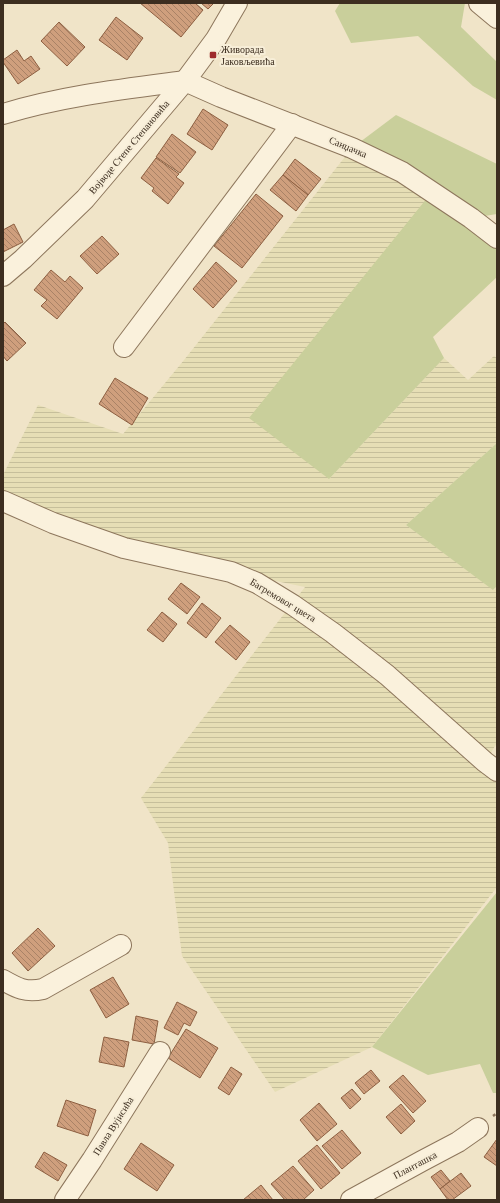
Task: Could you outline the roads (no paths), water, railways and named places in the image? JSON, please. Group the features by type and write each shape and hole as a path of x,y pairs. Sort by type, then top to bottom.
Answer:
{"street":[{"name":"Војводе Степе Степановића","path":"3,276 23,260 85,199 185,81 216,39 237,3"},
{"path":"479,3 497,18"},
{"path":"3,114 71,97 185,81"},
{"name":"Санџачка","path":"185,81 352,148 402,172 471,218 497,238"},
{"path":"124,347 292,124"},
{"name":"Багремовог цвета","path":"3,501 53,523 124,548 231,572 257,583 293,604 334,632 387,675 497,771"},
{"path":"3,980 26,991 43,989 121,945"},
{"name":"Павла Вујисића","path":"66,1200 160,1052"},
{"name":"Планташка","path":"351,1200 422,1160 458,1142 478,1128"}],"place":[{"name":"Живорада Јаковљевића","path":"213,55"}]}
